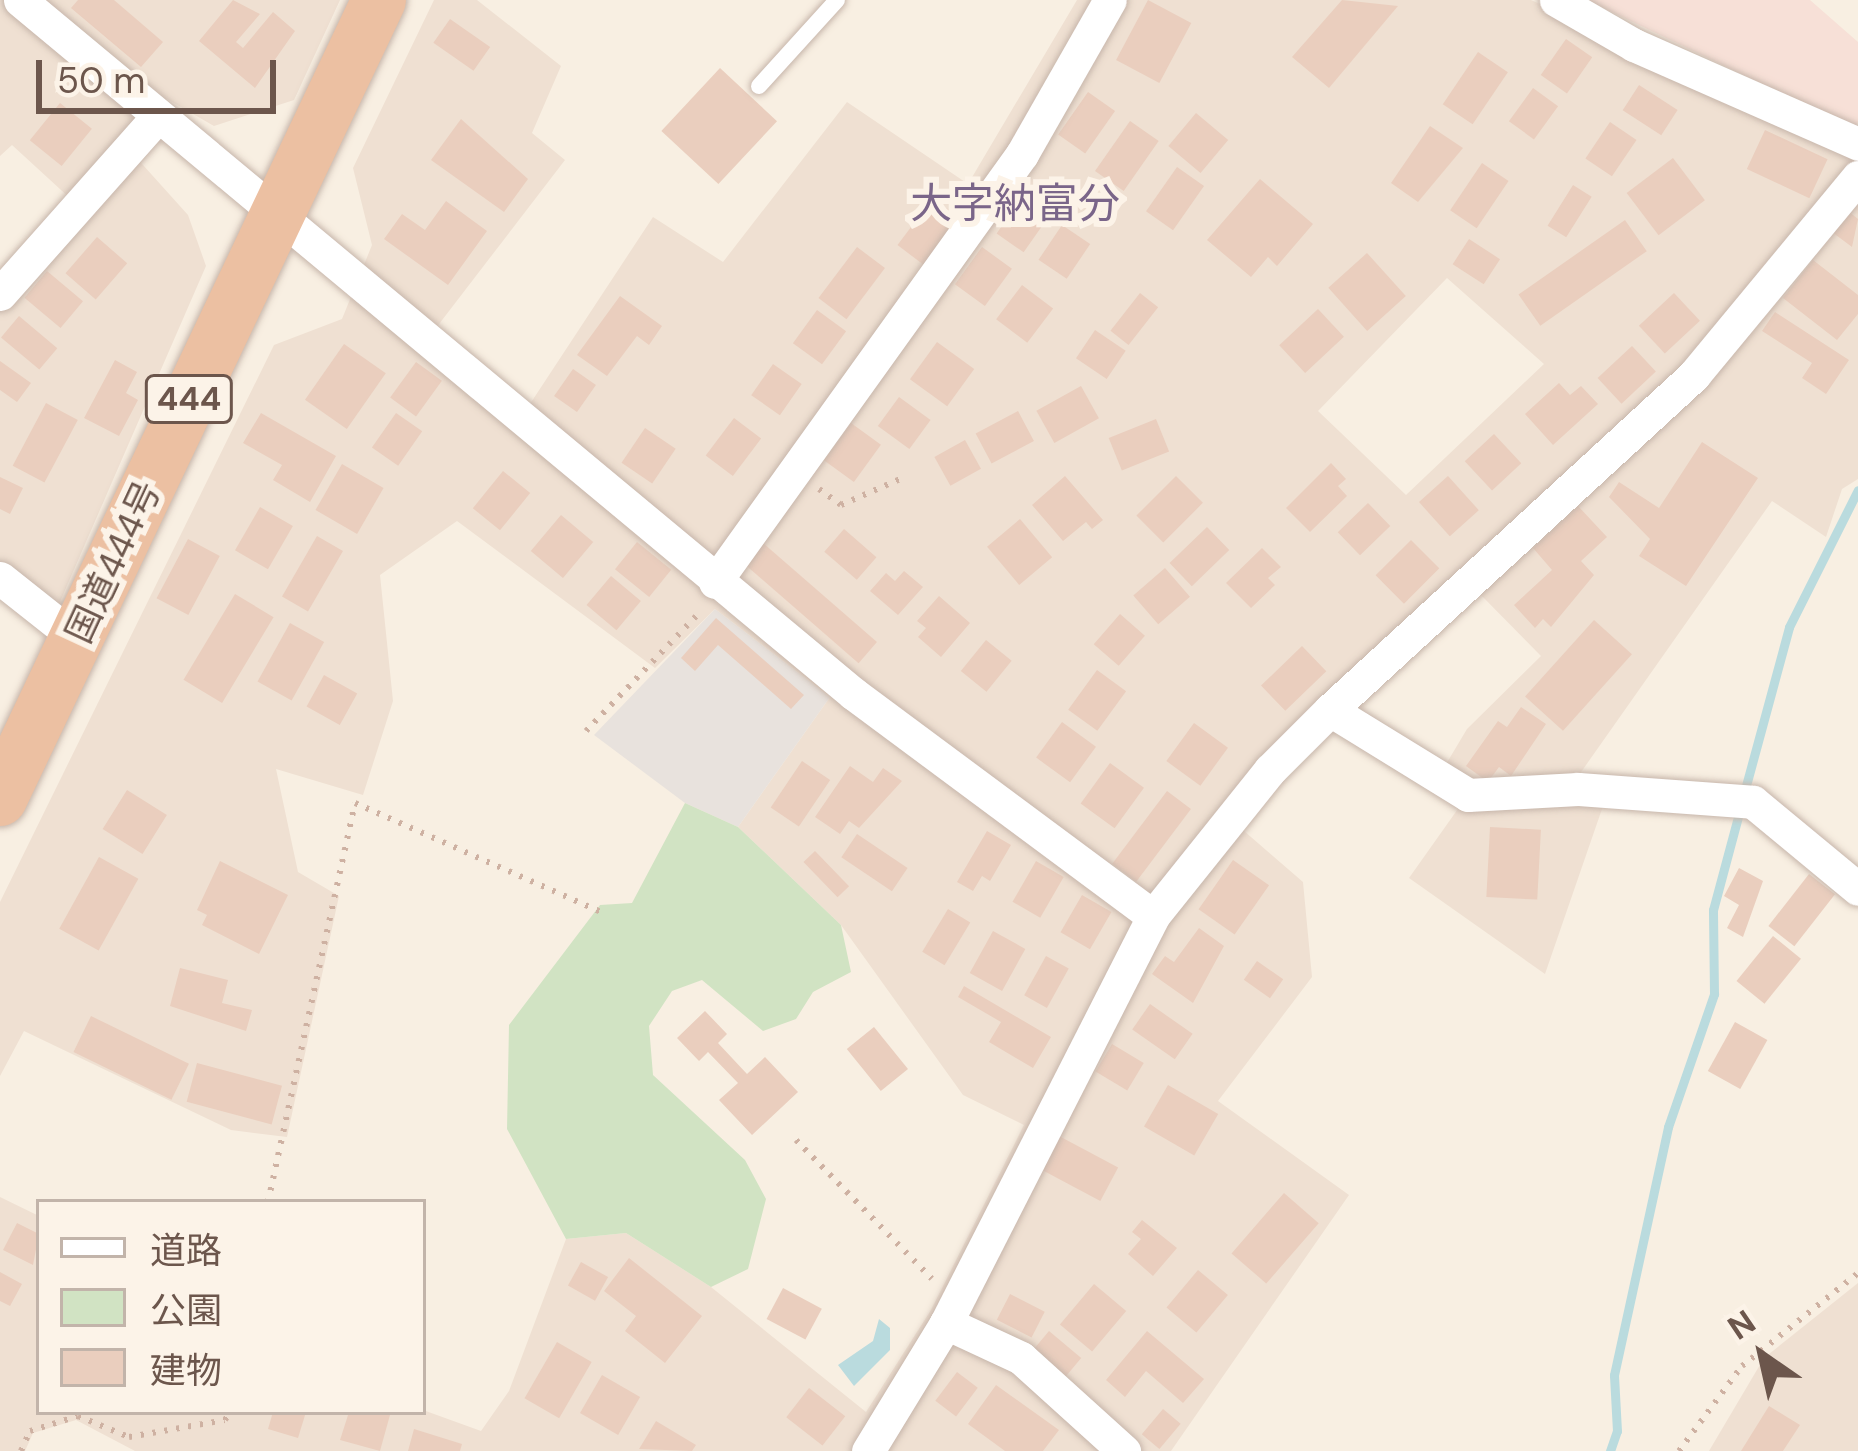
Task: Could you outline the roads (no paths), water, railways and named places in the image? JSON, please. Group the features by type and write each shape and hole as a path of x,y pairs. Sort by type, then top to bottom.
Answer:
{"highway":[{"name":"国道444号","path":"0,799 379,0"}],"street":[{"path":"20,0 716,582 1153,916"},
{"path":"716,582 1022,154 1110,0"},
{"path":"1556,0 1634,45 1858,144"},
{"path":"0,293 157,117"},
{"path":"868,1451 953,1310 1153,916 1270,770 1330,710 1694,375 1858,177"},
{"path":"0,578 77,639"},
{"path":"1330,710 1468,795 1578,789 1647,799 1743,799 1858,890"},
{"path":"953,1310 1021,1358 1124,1451"}],"lane":[{"path":"759,86 837,0"}],"water":[{"path":"879,1319 890,1328 890,1350 854,1386 838,1365 873,1341"}],"waterway":[{"path":"1744,793 1789,627 1858,490"},
{"path":"1610,1451 1617,1431 1614,1375 1668,1127 1714,994 1713,910 1740,809"}],"district":[{"name":"大字納富分","path":"1015,204"}]}
